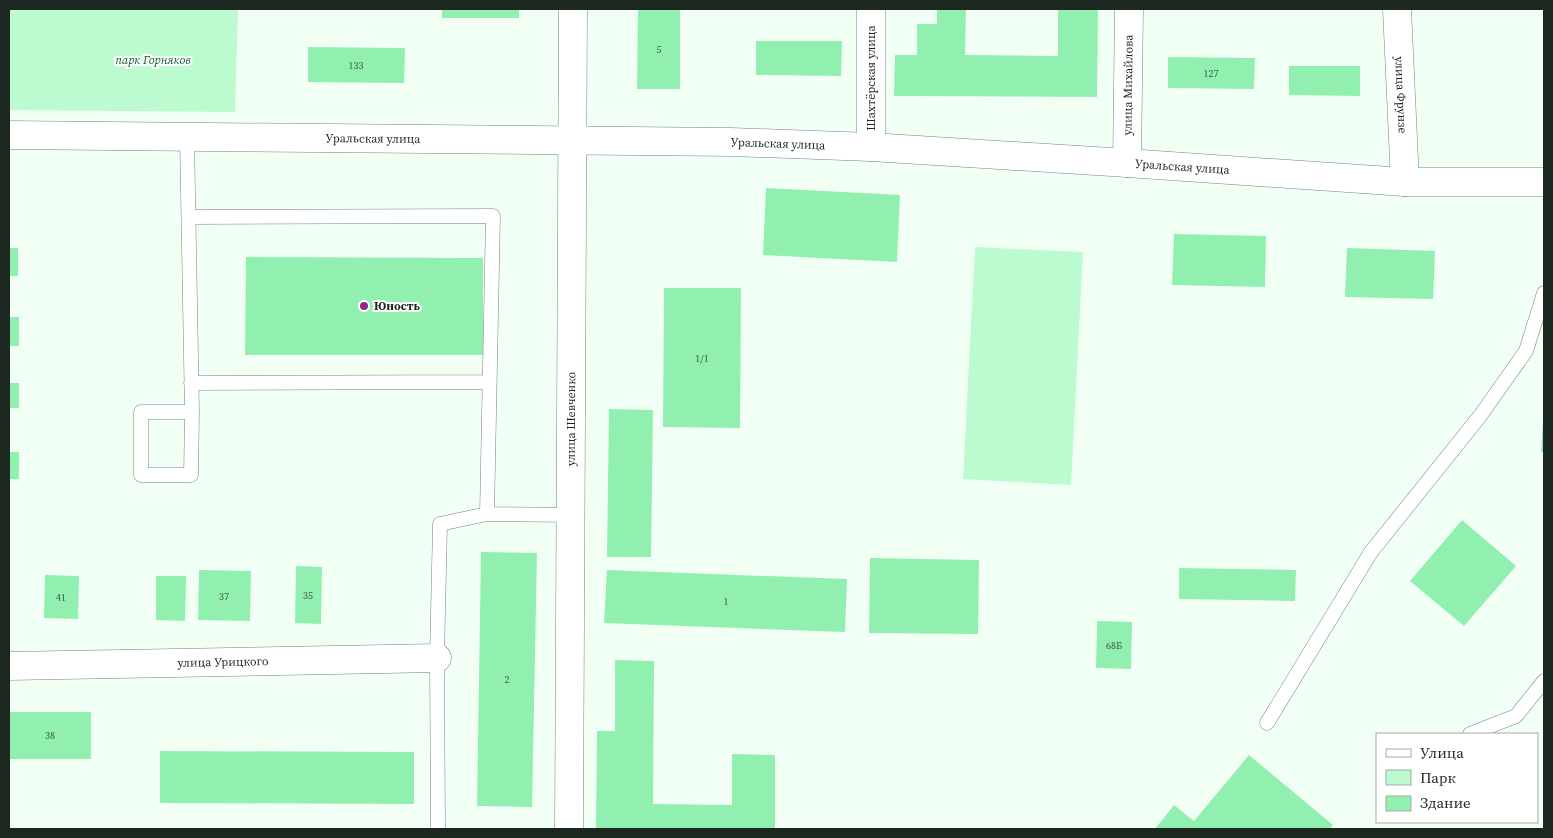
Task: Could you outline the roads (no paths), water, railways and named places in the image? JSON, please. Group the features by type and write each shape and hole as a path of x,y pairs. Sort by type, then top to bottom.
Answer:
{"street":[{"name":"улица Шевченко","path":"569,829 573,9"},
{"name":"Шахтёрская улица","path":"871,9 871,147"},
{"name":"улица Михайлова","path":"1127,162 1129,9"},
{"name":"улица Фрунзе","path":"1397,9 1405,182"},
{"name":"Уральская улица","path":"9,135 731,142 871,147 1127,162 1405,182 1544,182"},
{"name":"улица Урицкого","path":"9,666 437,658"}],"lane":[{"path":"187,137 192,412 191,475 141,475 141,412 192,412"},
{"path":"189,216 493,216 487,514"},
{"path":"1267,723 1371,552 1480,416 1526,351 1544,293"},
{"path":"191,383 489,382"},
{"path":"438,829 437,658 440,524 487,514 572,515"},
{"path":"1473,733 1516,716 1544,681"}],"place":[{"name":"Юность","path":"364,306"}],"park label":[{"name":"парк Горняков","path":"153,60"}]}
